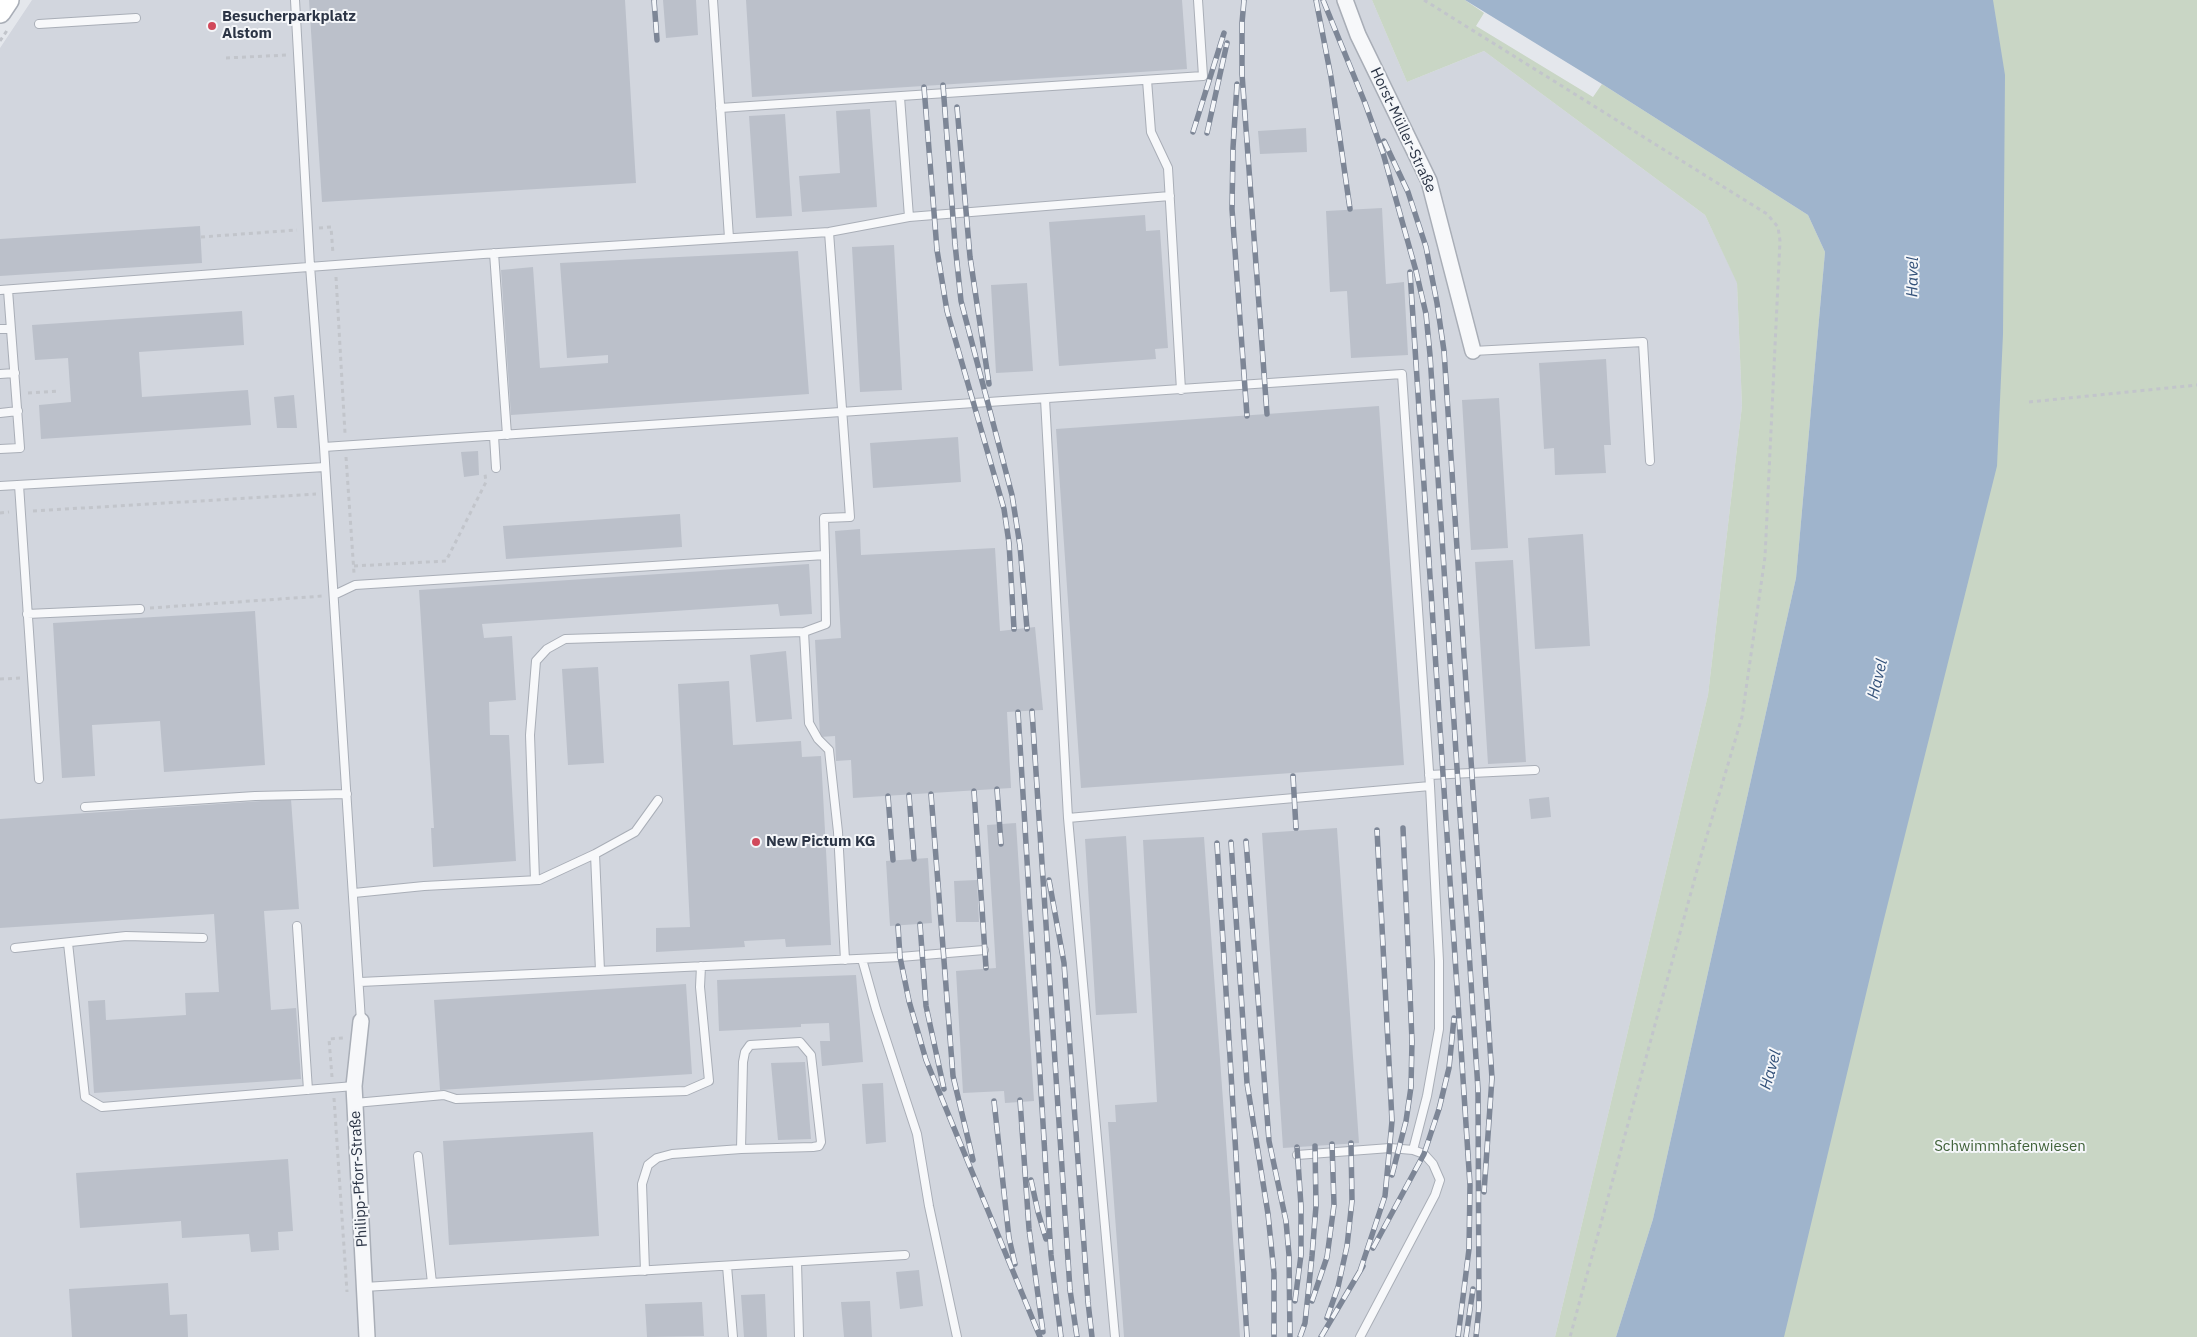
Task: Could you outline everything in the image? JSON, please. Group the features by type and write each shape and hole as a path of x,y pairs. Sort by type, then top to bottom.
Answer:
{"main road":[{"path":"0,12 8,0"}],"street":[{"name":"Horst-Müller-Straße","path":"1345,0 1358,35 1429,181 1473,351"},
{"name":"Philipp-Pforr-Straße","path":"361,1021 354,1086 367,1337"}],"lane":[{"path":"295,0 310,266 324,447 360,982 361,1021"},
{"path":"714,0 729,238"},
{"path":"720,108 1203,76 1198,0"},
{"path":"39,24 136,18"},
{"path":"1147,80 1151,132 1168,168 1181,390"},
{"path":"900,97 909,217"},
{"path":"0,449 20,448 11,329 4,290 494,253 829,232 909,217 1170,196"},
{"path":"535,880 530,735 536,661 547,649 565,639 804,632 826,624 824,518 850,517 829,232"},
{"path":"494,253 507,435"},
{"path":"0,329 11,329"},
{"path":"1473,351 1643,342 1650,461"},
{"path":"0,374 15,373"},
{"path":"324,447 1402,374 1430,786 1439,961 1439,1029 1428,1096 1413,1150"},
{"path":"1045,399 1068,818 1115,1337"},
{"path":"0,412 18,411"},
{"path":"494,436 496,468"},
{"path":"0,486 325,467"},
{"path":"19,485 39,779"},
{"path":"334,596 355,585 825,555"},
{"path":"27,614 140,609"},
{"path":"804,632 809,723 818,739 830,750 838,832 845,960"},
{"path":"1429,776 1535,770"},
{"path":"1068,818 1430,786"},
{"path":"85,806 255,796 347,794"},
{"path":"354,892 535,880 595,854 635,832 658,800"},
{"path":"595,854 600,971"},
{"path":"296,926 308,1090"},
{"path":"16,948 135,936 203,938"},
{"path":"68,943 85,1097 102,1107 354,1086"},
{"path":"360,982 845,960 984,950"},
{"path":"862,959 876,1009 917,1134 929,1206 956,1337"},
{"path":"355,1103 444,1095 456,1099 686,1090 709,1081 700,987 701,966"},
{"path":"645,1271 642,1184 648,1165 657,1158 672,1154 819,1146 821,1142 812,1055 800,1042 750,1045 745,1052 743,1062 741,1149"},
{"path":"1298,1155 1380,1149 1413,1150 1424,1154 1433,1164 1440,1180 1435,1195 1360,1337"},
{"path":"418,1156 432,1283"},
{"path":"364,1287 905,1255"},
{"path":"796,1262 800,1337"},
{"path":"728,1266 733,1337"}],"path":[{"path":"1424,0 1766,214 1778,227 1780,241 1765,557 1742,717 1702,852 1570,1337"},
{"path":"226,58 298,54"},
{"path":"2030,402 2197,385"},
{"path":"16,393 60,391"},
{"path":"354,566 446,561 486,482 485,465"},
{"path":"0,513 348,492"},
{"path":"140,609 334,596"},
{"path":"0,680 31,677"},
{"path":"347,1302 329,1038 359,1037"}],"shaded area":[{"path":"32,0 1372,0 1407,82 1484,51 1705,215 1737,282 1742,406 1708,695 1555,1337 0,1337 0,48"}],"green space":[{"path":"1372,0 1465,0 1484,13 1476,26 1593,97 1602,84 1808,215 1825,252 1796,578 1653,1219 1616,1337 1555,1337 1708,695 1742,406 1737,283 1705,215 1484,51 1407,82"},
{"name":"Schwimmhafenwiesen","path":"1984,0 2197,0 2197,1337 1767,1337"}],"water":[{"name":"Havel","path":"1465,0 1993,0 2005,75 2003,334 1997,466 1882,927 1784,1337 1616,1337 1653,1219 1796,578 1825,252 1808,215 1602,84"}],"building":[{"path":"309,0 625,0 636,183 322,202"},
{"path":"663,0 696,0 698,35 666,38"},
{"path":"746,0 1182,0 1187,69 752,97"},
{"path":"870,109 877,207 802,212 799,176 840,173 836,111"},
{"path":"785,114 792,216 756,218 749,116"},
{"path":"1306,128 1307,152 1260,154 1258,131"},
{"path":"1382,208 1386,284 1404,282 1408,355 1351,358 1347,291 1330,292 1326,211"},
{"path":"1145,215 1146,231 1160,230 1168,348 1155,349 1156,359 1059,366 1049,222"},
{"path":"200,226 202,263 0,276 0,239"},
{"path":"894,245 902,390 860,392 852,247"},
{"path":"798,251 809,394 511,415 501,270 533,267 540,368 608,363 608,355 567,358 560,263"},
{"path":"1027,283 1033,371 996,373 991,285"},
{"path":"242,311 244,345 139,352 142,397 248,390 251,425 41,439 39,405 71,402 68,358 35,360 32,325"},
{"path":"1606,359 1611,445 1604,445 1606,473 1555,475 1554,448 1544,449 1539,363"},
{"path":"294,395 297,428 277,428 274,397"},
{"path":"1499,398 1508,548 1471,550 1462,400"},
{"path":"1379,406 1404,765 1081,788 1056,429"},
{"path":"958,437 961,482 873,488 870,443"},
{"path":"478,451 479,475 464,477 461,452"},
{"path":"680,514 682,547 506,559 503,526"},
{"path":"860,529 861,555 995,548 1000,631 1035,627 1043,710 1007,712 1011,788 853,798 851,760 836,761 835,736 820,737 815,640 841,638 835,531"},
{"path":"1583,534 1590,646 1535,649 1528,538"},
{"path":"1513,560 1526,762 1488,764 1475,562"},
{"path":"809,564 812,614 780,616 778,604 482,624 484,638 512,636 516,700 489,702 490,735 509,735 516,861 433,867 431,828 434,828 419,590"},
{"path":"255,611 265,765 164,772 160,721 92,725 95,776 62,778 53,623"},
{"path":"786,651 792,719 756,722 750,655"},
{"path":"598,667 604,763 568,765 562,669"},
{"name":"New Pictum KG","path":"729,681 733,745 801,741 802,757 821,756 831,945 786,947 785,939 744,941 745,947 656,952 656,928 690,927 678,684"},
{"path":"1549,797 1551,817 1531,819 1529,799"},
{"path":"291,799 299,909 264,911 271,1010 296,1008 301,1079 94,1093 88,1001 105,1000 106,1020 186,1015 185,993 219,992 214,914 0,928 0,819"},
{"path":"1016,823 1034,1101 1005,1103 1004,1091 963,1093 956,971 996,968 987,825"},
{"path":"1337,828 1359,1143 1283,1148 1262,833"},
{"path":"1126,836 1137,1013 1096,1015 1085,839"},
{"path":"1204,837 1240,1337 1124,1337 1108,1122 1116,1122 1115,1105 1157,1102 1143,840"},
{"path":"928,858 932,923 890,926 886,861"},
{"path":"977,880 979,922 956,922 954,881"},
{"path":"856,975 863,1062 822,1066 820,1041 830,1041 829,1023 801,1024 801,1027 719,1031 717,980"},
{"path":"686,984 692,1074 440,1090 434,1000"},
{"path":"805,1062 811,1139 778,1140 771,1063"},
{"path":"883,1083 886,1142 866,1144 862,1084"},
{"path":"593,1132 599,1236 449,1245 443,1141"},
{"path":"288,1159 293,1231 278,1232 279,1250 251,1252 249,1234 182,1238 181,1221 80,1228 76,1173"},
{"path":"919,1270 923,1306 900,1309 896,1272"},
{"path":"168,1283 170,1315 187,1314 188,1337 72,1337 69,1289"},
{"path":"765,1294 767,1337 744,1337 741,1295"},
{"path":"870,1301 872,1337 844,1337 841,1302"},
{"path":"702,1302 704,1336 647,1337 645,1304"}],"railway":[{"path":"654,0 657,40"},
{"path":"1244,0 1242,74 1267,414"},
{"path":"1316,0 1331,77 1350,209"},
{"path":"1323,0 1383,153 1426,314 1478,1089 1479,1307 1476,1337"},
{"path":"1193,132 1224,33"},
{"path":"1207,133 1227,43"},
{"path":"1237,84 1232,209 1247,416"},
{"path":"943,85 961,301 1012,495 1020,546 1027,629"},
{"path":"924,87 937,250 947,311 1004,509 1009,543 1014,629"},
{"path":"957,107 970,257 989,384"},
{"path":"1384,141 1408,192 1426,247 1444,351 1492,1078 1484,1192"},
{"path":"1410,272 1470,1185 1469,1249 1458,1337"},
{"path":"1032,711 1070,1290 1077,1337"},
{"path":"1018,712 1051,1255 1061,1337"},
{"path":"1293,776 1296,828"},
{"path":"997,789 1001,844"},
{"path":"974,791 986,968"},
{"path":"931,794 953,1076 973,1160"},
{"path":"909,795 914,859"},
{"path":"888,796 893,860"},
{"path":"1392,1175 1406,1121 1411,1087 1412,1041 1403,828"},
{"path":"1360,1271 1385,1196 1392,1121 1377,830"},
{"path":"1246,841 1269,1141 1286,1221 1289,1255 1290,1337"},
{"path":"1231,842 1247,1083 1268,1214 1274,1273 1274,1337"},
{"path":"1217,843 1247,1337"},
{"path":"1049,880 1064,963 1092,1337"},
{"path":"920,924 926,1006 944,1089"},
{"path":"898,926 900,957 909,1001 926,1060 1040,1337"},
{"path":"1373,1248 1424,1154 1439,1109 1449,1068 1454,1018"},
{"path":"1020,1100 1029,1229 1043,1332"},
{"path":"994,1101 1009,1238 1015,1264"},
{"path":"1327,1318 1338,1287 1347,1246 1352,1201 1351,1143"},
{"path":"1312,1301 1327,1257 1334,1205 1332,1144"},
{"path":"1300,1337 1305,1323 1316,1206 1315,1146"},
{"path":"1295,1301 1301,1255 1301,1206 1297,1147"},
{"path":"1031,1180 1046,1239"},
{"path":"1321,1337 1363,1266"},
{"path":"1466,1337 1473,1289"}],"place":[{"name":"Besucherparkplatz Alstom","path":"212,26"},
{"name":"New Pictum KG","path":"756,842"}]}
